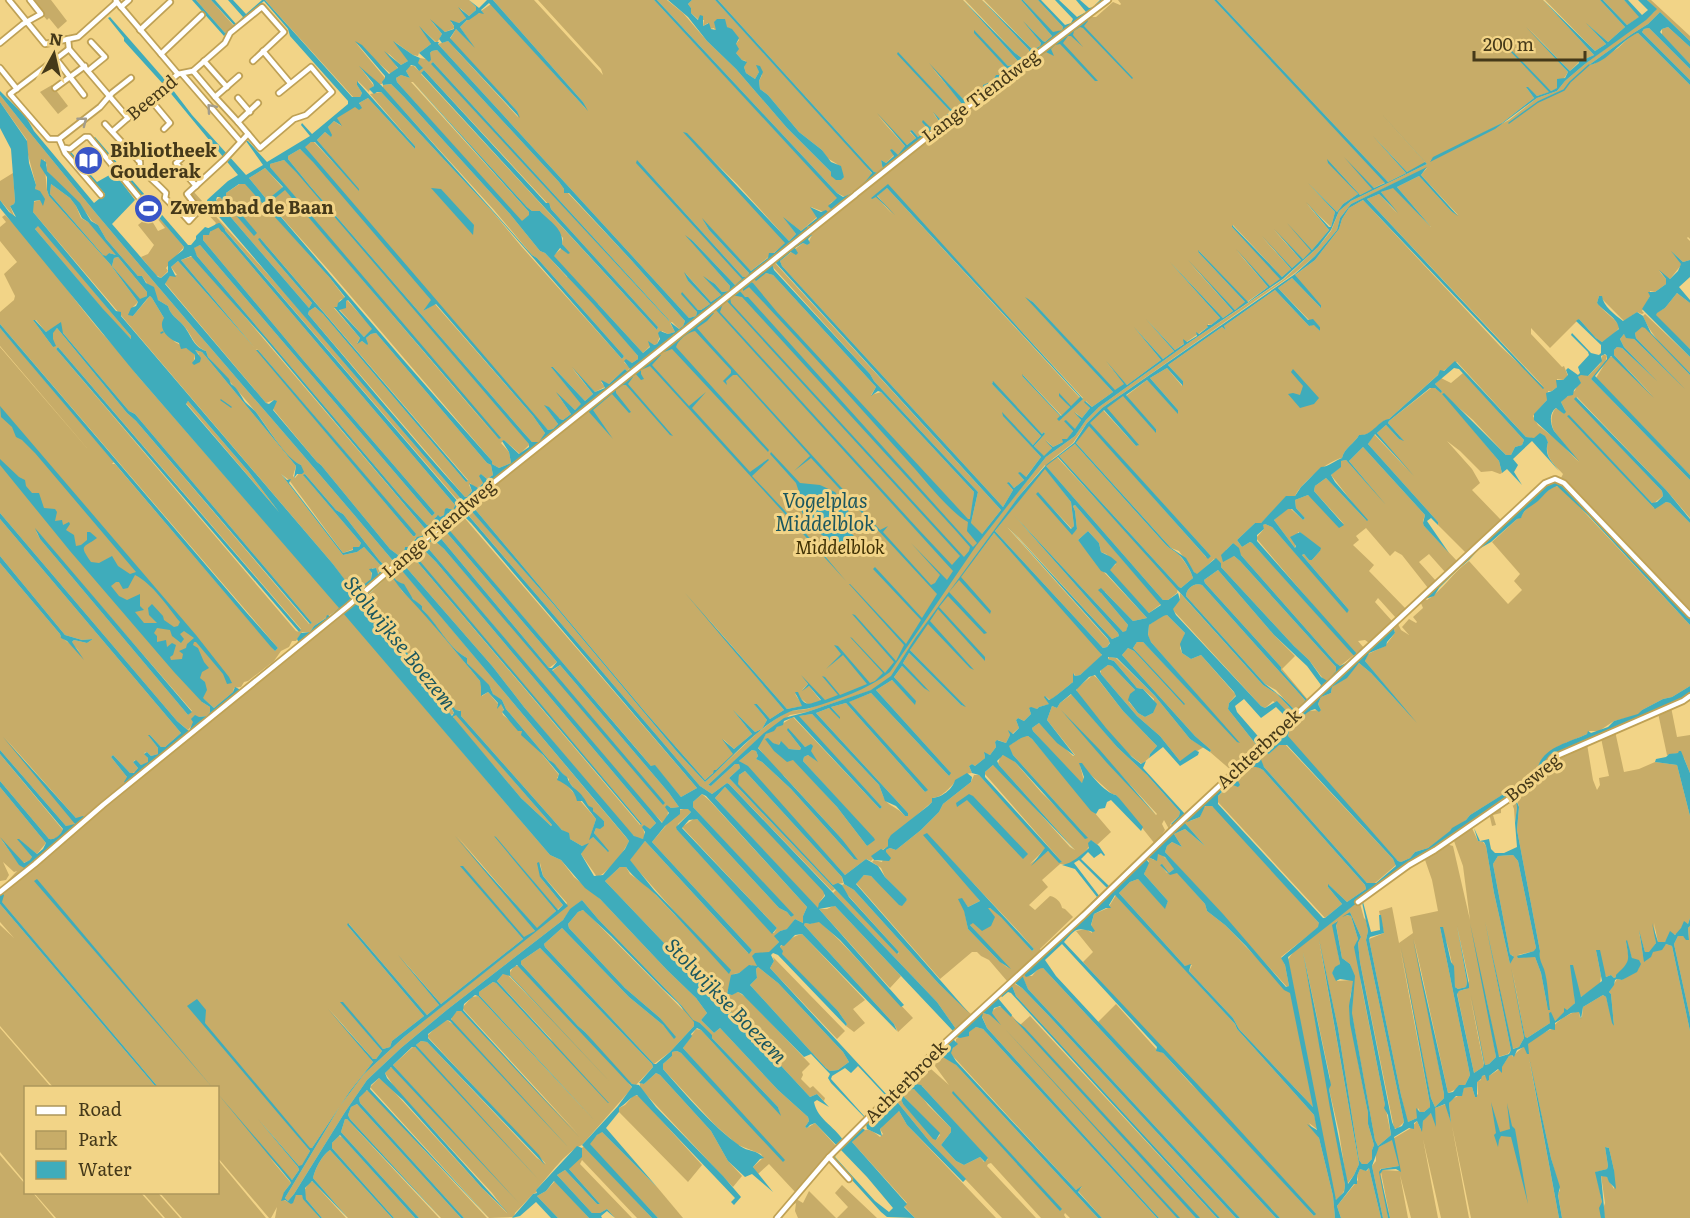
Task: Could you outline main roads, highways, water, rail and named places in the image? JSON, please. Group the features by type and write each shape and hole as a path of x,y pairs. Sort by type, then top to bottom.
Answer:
{"water":[{"path":"192,0 196,0 225,33 234,25 211,0 215,0 236,24 243,17 228,0 233,0 246,14 265,0 352,97 360,97 362,93 357,81 415,146 415,149 368,98 359,103 362,108 359,110 355,107 337,118 342,126 334,121 328,127 331,137 325,132 317,140 359,191 315,142 305,147 548,430 558,424 544,405 563,420 571,414 556,392 575,410 581,404 551,367 585,401 593,394 572,367 595,392 605,388 601,380 609,384 625,369 627,371 630,369 624,361 626,359 632,363 638,359 638,356 594,305 545,253 540,251 510,214 404,97 391,84 383,85 385,76 355,41 362,45 389,74 398,68 384,51 401,65 408,61 393,41 420,58 418,63 423,68 419,71 411,65 406,71 410,78 401,75 396,78 397,82 522,221 529,215 529,212 412,81 527,207 532,211 540,211 556,226 561,234 562,244 570,253 560,248 554,256 643,353 650,347 648,341 654,345 657,344 660,331 668,334 675,332 670,322 679,329 685,321 569,193 564,193 559,182 437,50 430,53 429,62 419,53 431,44 419,26 435,42 439,42 438,44 689,318 696,316 697,312 681,294 682,292 698,310 710,304 688,281 684,272 711,302 721,295 703,276 722,292 729,291 730,286 685,235 735,285 742,279 636,163 637,160 743,277 747,277 749,273 709,230 702,218 751,271 768,258 769,253 774,253 785,243 683,132 687,133 789,241 796,234 783,217 801,231 817,218 810,207 821,212 826,210 829,213 813,227 808,226 809,230 795,241 790,242 678,334 674,334 666,343 463,504 403,557 394,562 145,272 0,95 0,91 26,117 34,131 94,203 105,194 68,152 70,151 97,182 115,174 135,200 112,224 158,277 161,278 168,272 168,262 184,247 92,139 95,137 188,245 191,245 205,227 211,229 209,235 203,235 203,240 435,513 432,516 200,245 194,248 197,256 403,499 427,525 434,527 436,524 434,519 438,515 440,517 444,515 447,508 453,510 455,505 220,229 222,227 459,503 462,502 461,499 208,204 207,200 238,175 163,84 124,41 108,18 110,17 246,175 263,165 246,141 267,162 310,136 301,125 302,123 312,134 348,104 348,101 290,36 288,29 264,1 224,36","holes":["300,149 313,162 431,300 423,311 436,304 533,416 545,433 539,442 532,442 523,432 288,159 288,156","284,160 296,172 529,444 529,447 519,454 504,440 502,441 509,452 511,463 499,468 492,464 492,461 269,203 285,190 499,439 501,438 270,167 270,164","265,168 283,187 267,200 249,178","239,184 245,184 345,297 337,307 334,307 360,338 357,344 362,341 367,345 366,338 376,333 491,465 493,475 487,479 481,474 479,476 483,483 478,488 469,483 472,491 465,497 308,314 309,311 315,307 323,314 466,482 468,481 260,238 258,239 263,246 312,303 309,308 216,200 220,197 254,236 257,233 226,196 226,193","191,256 265,339 426,530 409,547 405,547 403,554 398,555 390,549 273,410 277,401 266,403 165,284 170,276 176,277 171,267 178,261 254,347 181,260","348,300 372,329 364,337 339,310 346,308"]},
{"path":"469,0 479,8 487,0 493,0 583,102 588,111 489,3 481,10 484,14 479,13 460,27 475,48 456,29 450,38 517,111 520,118 448,41 442,43 439,39 442,34 430,19 445,32 454,29 450,20 459,23 466,18 458,7 469,16 476,10"},
{"path":"654,0 657,0 837,193 843,197 851,194 872,173 715,0 718,0 874,172 879,173 832,210 828,206 837,198"},
{"path":"668,0 692,0 688,4 691,13 698,20 700,15 703,16 703,26 709,23 711,29 716,30 714,22 717,19 725,19 727,27 732,29 739,38 736,44 739,49 736,53 747,62 744,67 746,73 755,79 759,72 756,65 760,66 763,72 759,81 760,89 768,95 799,132 822,150 831,162 841,166 844,177 841,180 836,180 831,176 831,172 787,128 688,17"},
{"path":"963,0 1023,59 1030,53 1029,50 982,0 1033,50 1041,43 1023,21 1043,41 1045,42 1052,36 1021,0 1053,32 1062,30 1063,27 1038,0 1041,0 1065,25 1071,23 1073,19 1055,0 1059,0 1077,17 1086,12 1076,0 1080,0 1089,8 1095,7 1100,0 1106,0 970,100 883,170 881,160 886,163 894,156 890,150 892,149 898,155 905,146 877,113 907,145 916,138 910,131 912,130 918,137 928,129 922,122 923,120 930,127 938,124 939,121 933,112 940,119 950,113 897,54 898,52 953,111 962,104 929,63 963,99 968,101 973,94 983,88 983,85 993,81 996,75 1008,70 974,33 974,30 1008,66 1017,64 1018,61"},
{"path":"1214,0 1217,0 1388,182 1406,173 1373,136 1407,172 1425,162 1376,108 1427,164 1351,201 1339,211 1331,230 1318,247 1283,279 1099,407 1075,436 1046,457 976,546 890,672 872,684 852,694 810,708 795,710 776,719 754,735 705,782 467,506 475,502 474,508 705,780 733,754 722,739 734,749 752,734 733,710 755,732 762,729 767,720 754,704 757,704 770,719 784,710 685,593 787,709 802,706 795,692 798,692 802,700 807,703 821,700 809,686 802,691 808,684 801,675 825,700 838,695 822,676 840,695 867,684 843,655 826,669 841,654 834,645 838,646 870,683 875,681 883,673 850,637 885,673 894,662 852,614 896,661 904,645 849,584 906,644 921,620 873,569 875,567 922,618 937,594 811,458 794,471 810,456 737,375 733,375 726,381 727,385 723,381 731,370 695,331 684,337 676,347 769,450 768,452 672,349 662,351 711,312 714,313 697,328 709,342 880,530 888,526 883,532 931,585 940,575 911,543 947,580 953,571 715,309 723,303 720,312 952,565 960,556 726,300 730,297 731,303 964,557 970,547 956,531 742,297 732,295 739,290 745,297 748,297 973,547 977,543 967,531 968,522 945,502 749,287 743,291 743,287 753,283 777,312 970,519 974,492 881,392 878,391 871,396 876,387 773,275 766,273 756,281 754,279 772,264 774,270 874,381 978,492 971,523 982,534 1001,510 775,262 810,233 812,235 808,239 810,243 807,245 803,243 795,248 798,253 796,255 791,252 780,261 782,266 1003,507 1013,490 1007,483 1009,482 1014,488 1024,480 1018,473 1026,477 1041,457 1003,416 1002,412 1033,445 1041,436 992,384 993,381 1042,434 1044,432 1045,434 1034,446 1044,456 1052,448 1045,440 1053,447 1063,442 1062,439 1067,439 1073,431 1064,421 1066,420 1075,429 1081,420 1074,412 1082,418 1090,408 1085,401 1092,407 1113,392 1025,297 1033,302 1115,390 1124,384 1106,361 1127,385 1161,360 1134,327 1163,359 1174,351 1146,319 1175,350 1184,344 1183,339 1187,342 1197,336 1196,332 1199,334 1208,327 1207,325 1211,325 1220,318 1170,262 1223,318 1233,311 1188,260 1235,310 1245,302 1198,250 1248,302 1268,287 1236,249 1270,286 1280,279 1232,225 1282,277 1291,269 1262,236 1292,268 1301,260 1274,229 1303,259 1311,251 1287,223 1312,250 1329,230 1306,202 1331,227 1335,212 1308,183 1337,212 1343,204 1358,194 1328,163 1327,159 1360,195 1372,189 1344,157 1374,188 1385,183"},
{"path":"1543,0 1595,51 1606,44 1586,23 1608,42 1625,27 1600,0 1603,0 1627,25 1639,17 1624,0 1628,0 1642,15 1648,10 1638,0 1647,0 1657,9 1646,20 1585,64 1557,91 1537,98 1495,129 1430,162 1433,157 1502,123 1534,98 1526,87 1537,96 1549,92 1509,50 1551,91 1557,88 1557,79 1565,78 1568,72 1526,27 1570,71 1579,63 1578,59 1583,60 1594,55"},
{"path":"1660,12 1690,41 1690,47 1668,27 1660,32 1690,64 1690,69 1649,28 1642,32 1690,80 1690,85 1638,33 1602,60 1589,65 1648,24"},
{"path":"1087,19 1084,26 1132,79 1080,27 1074,31 1073,35 1083,47 1071,36 1068,36 1063,43 1098,81 1095,81 1060,44 1051,49 1054,56 1046,52 1031,63 1030,61"},
{"path":"433,62 669,320 669,321 431,64"},
{"path":"359,66 381,85 537,258 624,356 622,359 492,211 381,92 374,94 369,89 374,86 373,83"},
{"path":"424,70 546,203 549,203 551,209 658,327 657,330 421,73"},
{"name":"Stolwijkse Boezem","path":"0,102 27,141 35,189 40,191 45,199 43,206 40,200 34,201 33,212 116,311 121,312 121,316 333,564 354,592 371,579 372,573 369,569 376,568 378,574 383,568 364,547 357,552 343,555 281,474 287,480 291,479 289,483 343,553 353,550 353,547 359,547 361,543 303,475 305,474 336,510 343,514 379,560 385,566 389,566 354,599 392,571 394,578 404,584 413,599 422,606 447,641 389,575 362,600 456,710 461,711 461,716 562,830 569,833 570,839 582,846 589,843 581,854 594,876 603,875 629,841 398,566 413,553 641,825 414,558 411,558 405,566 634,836 643,839 645,832 642,827 644,825 650,829 656,823 436,562 424,550 417,552 416,549 424,543 427,544 428,548 662,823 669,813 665,807 667,805 671,808 679,807 669,793 560,665 552,670 665,803 663,805 444,549 434,540 430,542 428,540 438,535 549,668 552,668 557,662 448,534 440,530 445,525 651,766 655,765 681,797 697,788 471,523 459,514 463,509 700,786 712,794 727,783 729,784 937,1002 956,1029 949,1037 953,1031 835,906 819,909 904,1005 901,1007 840,940 819,922 804,925 894,1024 897,1031 802,934 795,935 784,946 781,945 782,954 838,1011 847,1024 846,1026 778,955 773,953 771,955 774,961 770,968 888,1096 858,1066 851,1073 845,1068 832,1076 831,1079 865,1117 873,1111 865,1118 831,1083 828,1078 830,1074 811,1054 804,1057 742,994 738,992 732,995 727,994 731,975 739,973 749,965 757,966 752,956 755,953 769,952 779,942 774,936 787,929 795,919 803,923 807,907 706,796 702,794 693,802 693,807 794,915 791,917 779,908 697,819 689,820 682,828 777,928 772,934 677,830 676,827 691,812 688,809 680,809 680,814 665,826 652,842 752,950 749,954 645,841 630,860 654,890 731,970 729,974 656,895 626,867 620,867 605,881 707,988 715,994 727,996 727,1005 731,1012 810,1097 817,1094 829,1107 817,1100 814,1102 819,1114 838,1133 845,1144 862,1128 865,1130 852,1142 907,1204 904,1207 915,1218 887,1217 881,1212 831,1157 837,1152 835,1157 875,1201 889,1212 893,1208 867,1177 815,1123 805,1127 809,1121 808,1117 778,1090 720,1028 714,1033 701,1020 707,1013 696,998 600,899 585,888 561,860 550,855 343,613 350,607 301,642 298,641 301,633 310,632 327,615 330,616 339,608 136,374 0,208 0,200 16,217 10,206 14,204 11,149 0,128","holes":["38,226 131,336 131,339 35,229","188,401 248,471 279,512 186,404","361,601 454,713 452,716 358,605 358,602","456,715 551,826 521,798 453,717","725,787 823,891 825,896 818,908 715,798","758,967 778,983 843,1052 849,1062 838,1070 830,1071 826,1068 750,985 757,978 756,969"]},
{"path":"41,159 46,162 47,171 80,203 91,221 98,225 106,239 138,276 142,276 146,283 154,287 158,300 168,306 195,343 206,351 208,357 229,379 283,449 301,465 304,472 302,474 297,474 294,478 296,466 202,352 195,350 201,358 200,362 194,365 192,363 195,355 186,348 181,349 179,343 165,334 162,326 164,318 150,296 133,316 128,315 131,308 138,302 110,264 49,196 47,177 40,166","holes":["51,184 70,198 82,218 116,255 109,253 106,256 103,255 50,194","118,257 147,292 147,296 140,299 112,266 114,258"]},
{"path":"1427,167 1421,175 1458,216 1419,176 1397,187 1431,227 1393,188 1381,192 1398,213 1379,194 1367,199 1544,388 1363,200 1349,208 1339,229 1315,260 1295,275 1321,305 1321,308 1292,278 1278,288 1308,320 1313,319 1320,327 1320,331 1314,325 1309,326 1275,290 1224,326 1226,330 1222,327 1168,365 1183,381 1183,386 1167,368 1150,378 1178,410 1178,414 1147,380 1126,395 1156,429 1156,433 1123,396 1107,408 1139,445 1136,446 1104,410 1090,423 1211,556 1208,559 1089,426 1076,443 1171,548 1186,558 1197,574 1216,558 1221,563 1221,567 1309,660 1321,677 1329,682 1319,689 1321,685 1307,666 1274,635 1218,570 1204,580 1308,701 1300,708 1305,700 1202,585 1196,584 1191,587 1186,596 1265,684 1281,696 1294,712 1277,694 1263,685 1058,457 1046,466 1163,600 1168,600 1178,593 1180,600 1173,609 1176,615 1261,706 1265,708 1277,701 1291,716 1288,719 1276,707 1261,718 1244,699 1235,706 1237,712 1263,742 1258,747 1228,709 1229,703 1236,696 1234,692 1201,655 1191,659 1182,653 1180,644 1185,633 1167,615 1163,616 1149,625 1148,635 1151,642 1240,743 1143,642 1137,642 1133,648 1184,705 1134,651 1128,648 1122,655 1195,736 1211,750 1210,752 1190,739 1155,696 1117,658 1108,657 1137,688 1143,689 1157,704 1153,713 1145,717 1138,713 1128,700 1130,694 1135,690 1112,666 1108,665 1100,671 1101,674 1137,716 1160,736 1180,761 1195,750 1199,752 1198,755 1180,766 1163,747 1149,758 1157,746 1123,711 1095,675 1089,677 1076,690 1132,757 1141,764 1146,761 1143,768 1184,813 1184,816 1173,826 1171,824 1180,812 1147,775 1117,747 1071,694 1057,708 1052,706 1047,720 1075,756 1057,743 1039,723 1032,728 1033,731 1082,783 1084,777 1079,763 1082,763 1102,787 1119,798 1143,827 1141,831 1111,800 1096,814 1091,811 1032,739 1028,736 1023,737 1009,746 1013,755 1088,838 1085,839 1015,762 1003,755 997,761 999,765 1075,850 993,765 985,772 985,777 1062,862 1059,863 1048,851 1031,866 1045,848 979,775 972,773 969,766 972,764 975,766 985,758 984,752 990,755 996,747 997,740 1006,743 1010,735 1008,730 1013,734 1019,728 1016,720 1018,718 1024,721 1031,714 1029,708 1037,709 1049,704 1045,696 1049,700 1054,697 1073,682 1073,673 1075,676 1080,675 1102,655 994,533 961,577 991,611 990,614 959,580 949,592 987,633 984,634 948,596 939,607 985,657 985,661 938,609 930,621 974,670 928,624 910,650 966,707 961,705 909,653 903,663 930,692 902,666 894,677 916,701 915,705 892,680 876,690 951,773 949,776 871,693 849,702 928,790 925,792 846,703 831,707 840,719 829,708 816,713 908,813 908,816 905,816 896,806 885,801 879,785 812,714 799,716 882,807 880,809 794,717 766,734 758,748 841,838 858,860 854,859 791,789 756,759 758,756 756,751 752,750 739,761 748,766 845,875 866,859 878,866 885,877 906,898 902,906 871,876 864,875 856,884 969,1013 939,984 854,890 844,884 842,877 745,771 739,775 738,784 833,885 838,883 842,885 849,897 899,952 897,954 729,778 740,768 739,764 735,764 711,786 708,785 764,733 784,718 871,690 891,676 916,637 1019,496 1046,465 1074,443 1087,423 1102,408 1295,274 1315,256 1337,230 1340,218 1351,204","holes":["1075,444 1166,545 1183,559 1193,578 1181,588 1059,456","1045,469 1071,502 1074,526 1071,529 1038,492 1036,494 1072,535 1077,529 1073,506 1075,505 1161,605 1149,613 1110,570 1117,562 1101,552 1099,543 1088,531 1078,540 1101,571 1106,573 1147,618 1133,621 1101,588 1098,590 1128,625 1126,631 1123,632 1014,515 1118,633 1119,636 1112,639 1007,526 1108,639 1110,643 1107,647 1103,648 995,531"]},
{"path":"888,184 1083,399 1059,421 1057,419 1060,416 1022,374 1061,416 1070,407 1059,396 1059,393 1071,406 1080,397 887,188 877,196 895,215 876,197 871,198"},
{"path":"431,188 441,189 474,225 473,235"},
{"path":"1671,251 1683,262 1690,260 1690,277 1679,287 1690,303 1677,293 1656,315 1690,349 1690,357 1642,309 1650,296 1648,292 1655,292 1666,284 1666,279 1659,270 1670,279 1678,271 1681,264"},
{"path":"1599,296 1602,296 1607,307 1623,321 1637,312 1643,316 1651,333 1690,373 1690,375 1642,327 1635,333 1636,338 1685,389 1634,339 1626,338 1624,334 1620,339 1624,347 1657,381 1622,348 1617,347 1614,355 1654,398 1611,356 1595,376 1690,475 1690,480 1591,379 1607,359 1605,354 1601,356 1602,361 1588,376 1578,377 1581,383 1574,390 1573,395 1561,402 1566,412 1564,414 1556,408 1551,415 1554,431 1579,461 1534,420 1534,414 1547,400 1546,393 1557,387 1556,380 1563,380 1568,375 1566,370 1568,368 1578,375 1580,373 1578,367 1589,355 1571,335 1572,333 1591,353 1599,355 1601,353 1601,345 1576,321 1579,319 1602,342 1619,329 1613,318 1597,303"},
{"path":"33,320 46,332 61,322 63,333 129,411 135,414 312,623 310,624 127,413 57,328 53,333 56,346 53,347"},
{"path":"0,324 278,648 275,651 20,352 0,328"},
{"path":"58,347 301,630 299,632 56,349"},
{"path":"256,350 416,534 415,536 413,536"},
{"path":"659,353 661,355 652,365 689,406 706,392 692,408 750,472 769,460 752,476 802,529 846,581 650,366 641,370 644,379 641,380 635,373"},
{"path":"1455,361 1526,437 1534,438 1540,433 1545,436 1548,442 1548,454 1559,471 1532,441 1513,459 1518,465 1514,472 1522,485 1507,469 1502,473 1499,461 1442,394 1444,393 1506,455 1511,455 1515,447 1522,445 1524,440 1459,369 1454,368 1435,384 1442,391 1441,393 1435,388 1430,388 1389,421 1388,423 1404,441 1399,439 1386,425 1377,433 1414,476 1375,434 1368,444 1438,522 1438,525 1431,518 1427,521 1449,553 1424,526 1425,515 1363,447 1349,461 1386,505 1346,460 1341,461 1341,467 1331,475 1367,521 1326,478 1315,486 1314,491 1344,525 1339,528 1308,495 1295,500 1296,508 1305,518 1303,520 1292,509 1288,509 1274,520 1295,548 1290,537 1300,532 1321,548 1312,560 1302,555 1349,610 1347,613 1272,527 1263,525 1264,529 1257,535 1257,541 1357,654 1355,657 1252,543 1242,547 1237,540 1255,523 1261,523 1286,496 1295,496 1321,467 1342,458 1359,435 1368,433 1389,419 1438,375 1440,370 1444,371"},
{"path":"1293,369 1319,398 1314,404 1300,408 1288,394 1300,395 1303,386 1291,372"},
{"path":"631,375 633,377 628,384 673,436 626,385 616,390 616,393 631,412 629,413 612,394 593,410 613,439 587,410"},
{"path":"1576,397 1667,491 1690,519 1690,523 1670,503 1666,502 1655,509 1567,416 1569,415 1652,503 1657,502 1663,496 1662,491 1574,399"},
{"path":"0,406 196,635 229,677 232,683 227,684 223,674 194,642 193,645 198,648 209,668 202,672 200,678 205,682 207,690 203,698 214,708 233,692 235,687 241,690 192,730 190,729 193,722 191,719 195,715 207,716 210,707 202,702 174,672 70,551 0,465 0,459 25,480 26,486 32,493 39,493 44,508 55,509 57,512 55,521 62,520 63,525 69,522 66,530 74,535 76,546 87,540 87,532 97,538 84,547 91,562 99,563 112,556 118,566 130,574 136,572 35,453 16,437 12,427 1,417","holes":["135,575 159,596 180,622 178,626 174,627 164,620 152,604 148,608 149,615 157,623 144,623 135,612 144,610 140,606 140,594 127,600 119,596 111,586 119,582 123,589 128,588","157,628 170,630 172,636 181,643 184,639 180,634 184,631 194,638 186,648 179,651 183,654 182,659 171,660 170,657 176,645 172,643 167,647 166,640 157,642 157,636 154,633"]},
{"name":"Vogelplas Middelblok","path":"771,452 800,483 820,485 835,492 848,509 850,532 854,536 853,544 848,542 841,547 836,545 808,525 800,508 796,483 770,454"},
{"path":"1555,481 1564,485 1690,619 1690,625 1588,515 1557,486 1526,510 1521,518 1479,549 1439,588 1434,596 1424,598 1549,482"},
{"path":"0,513 177,721 190,732 126,784 124,782 127,777 111,757 113,755 130,773 134,773 138,768 133,762 136,760 141,765 148,762 144,754 147,752 151,756 158,754 158,748 148,735 161,747 165,747 181,733 0,519"},
{"path":"35,528 192,712 188,715 40,539"},
{"path":"1233,543 1336,663 1340,666 1352,660 1332,678 1336,667 1240,561 1234,556 1223,562 1221,555"},
{"path":"0,556 65,635 82,640 93,639 87,643 74,640 72,642 84,660 67,641 61,638 0,563"},
{"path":"1393,626 1395,633 1386,646 1369,653 1365,661 1417,723 1359,663 1347,678 1332,687 1331,693 1321,697 1318,704 1321,710 1319,712 1315,709 1307,713 1298,723 1290,727 1288,736 1398,861 1401,862 1410,858 1415,852 1428,848 1470,815 1532,774 1536,775 1396,872 1288,957 1336,1200 1344,1192 1345,1185 1303,952 1331,1085 1329,1089 1348,1184 1359,1164 1319,939 1338,1028 1359,1160 1362,1164 1367,1164 1372,1159 1374,1145 1350,1024 1349,1006 1353,981 1340,979 1336,981 1332,973 1340,964 1332,925 1338,921 1336,925 1342,958 1350,964 1355,976 1352,1013 1378,1146 1391,1135 1354,947 1358,939 1351,916 1342,917 1350,912 1361,937 1358,943 1360,962 1395,1129 1402,1126 1404,1122 1366,940 1368,931 1362,902 1371,932 1380,930 1379,915 1381,915 1384,933 1369,939 1408,1122 1417,1118 1416,1108 1424,1112 1430,1104 1401,947 1431,1098 1435,1107 1444,1098 1444,1094 1413,939 1448,1093 1453,1092 1459,1085 1465,1085 1470,1075 1440,927 1443,927 1451,962 1454,966 1455,987 1458,989 1466,987 1467,982 1457,926 1469,988 1457,994 1474,1073 1484,1064 1471,995 1485,1065 1496,1057 1470,923 1499,1057 1509,1054 1511,1050 1485,921 1513,1049 1519,1047 1524,1038 1511,967 1527,1038 1550,1023 1549,1013 1551,1012 1555,1021 1564,1012 1564,1008 1567,1010 1575,1003 1570,965 1573,965 1581,997 1602,981 1596,950 1600,950 1606,977 1611,975 1616,977 1627,963 1627,940 1632,958 1639,960 1641,964 1637,972 1622,980 1615,980 1609,992 1614,1026 1606,997 1603,995 1583,1007 1581,1019 1579,1012 1571,1013 1555,1023 1555,1030 1550,1029 1528,1044 1529,1054 1524,1047 1517,1050 1514,1057 1509,1056 1502,1067 1502,1073 1498,1069 1489,1076 1487,1081 1485,1075 1482,1076 1477,1082 1477,1097 1472,1087 1464,1088 1462,1096 1456,1096 1449,1103 1451,1123 1445,1104 1435,1108 1436,1127 1431,1113 1423,1121 1422,1132 1417,1121 1414,1123 1414,1129 1409,1128 1394,1137 1401,1172 1396,1169 1383,1170 1380,1174 1390,1218 1388,1218 1379,1172 1381,1169 1399,1166 1392,1140 1379,1147 1372,1166 1383,1218 1381,1218 1369,1168 1366,1171 1360,1169 1357,1184 1354,1184 1337,1206 1341,1218 1335,1218 1333,1196 1319,1138 1307,1124 1317,1130 1314,1115 1237,1029 1235,1024 1115,895 1109,905 1111,908 1094,914 1091,925 1095,931 1077,930 1064,942 1215,1103 1316,1214 1314,1216 1163,1053 1156,1051 1157,1047 1062,944 1045,960 1056,976 1280,1218 1276,1218 1043,968 1026,977 1023,973 1146,859 1149,863 1144,874 1168,901 1165,909 1138,879 1130,882 1119,893 1185,966 1191,964 1189,971 1233,1018 1239,1029 1313,1107 1290,993 1284,990 1225,925 1207,911 1205,904 1177,873 1170,875 1160,865 1162,864 1169,873 1174,869 1165,857 1158,854 1157,861 1148,857 1184,822 1205,846 1185,829 1174,834 1182,847 1172,842 1167,846 1165,852 1223,914 1286,987 1289,986 1285,965 1281,958 1318,927 1319,923 1212,806 1205,806 1200,817 1187,822 1185,819 1224,783 1226,788 1218,796 1218,804 1323,918 1342,904 1328,884 1347,902 1366,889 1365,885 1263,770 1255,767 1249,768 1237,779 1240,785 1238,787 1225,782 1258,752 1264,767 1367,883 1376,883 1396,866 1393,859 1287,745 1279,745 1269,754 1259,751"},
{"path":"448,642 467,658 467,663 489,685 493,694 502,700 506,709 604,821 604,826 600,829 596,828 594,833 608,852 593,837 589,840 596,819 582,801 577,801 570,788 557,780 559,774 521,735 522,731 518,731 502,712 504,710 501,704 497,709 498,703 488,692 481,696 480,681"},
{"path":"1690,686 1690,693 1681,699 1557,753 1539,772 1537,770 1544,756 1557,747 1587,734 1588,731 1591,733 1608,727 1614,721 1638,714"},
{"path":"1061,710 1099,749 1156,815 1107,763"},
{"path":"788,728 805,747 811,744 813,746 811,751 818,762 808,755 803,761 874,838 875,840 867,846 837,807 793,760 787,762 765,739 768,738 779,745 781,741 789,749 800,750 801,748 787,730"},
{"path":"3,737 76,818 83,816 85,818 26,869 19,865 0,837 24,863 32,857 17,839 37,854 46,843 0,787 0,781 49,839 57,837 63,829 0,754 0,750 66,826 75,824"},
{"path":"1679,751 1690,773 1690,816 1677,765 1655,762 1656,759"},
{"path":"967,773 972,777 971,782 943,804 939,812 921,830 896,850 890,848 886,850 891,858 889,861 874,860 871,856 888,846 891,835 928,806 932,798 946,792 955,780"},
{"path":"969,794 1028,854 1023,859 967,800 957,807 956,803"},
{"path":"1515,797 1519,807 1517,830 1550,1010 1548,1010 1541,973 1535,957 1518,958 1517,956 1534,951 1536,948 1518,861 1513,855 1498,856 1493,864 1510,954 1514,957 1510,964 1486,846 1484,842 1478,841 1474,828 1480,841 1489,839 1491,849 1495,853 1504,853 1517,847"},
{"path":"927,833 1034,949 1032,951 1001,917 988,908 995,917 991,926 982,931 973,923 970,925 1011,969 1000,962 968,929 964,911 958,899 962,898 968,907 980,901 923,835"},
{"path":"455,836 537,928 556,911 494,836 558,910 563,905 540,877 537,863 539,862 543,876 568,906 404,1037 364,1074 340,1106 350,1091 373,1062 328,1009 373,1059 376,1059 382,1051 340,1002 343,1002 383,1049 390,1047 392,1041 424,1016 347,925 348,923 427,1015 439,1005 398,955 441,1004 523,939 460,866 463,866 524,937 535,931"},
{"path":"1091,840 1105,855 1101,853 1094,858 1088,852 1081,859 1110,887 1107,891 1107,888 1079,860 1074,863 1100,897 1093,904 1091,903 1097,897 1075,869 1062,865 1083,854 1089,848 1088,843"},
{"path":"37,879 211,1086 211,1086 34,881"},
{"path":"0,894 4,895 2,902 157,1086 0,904"},
{"path":"582,900 681,1005 693,1020 700,1023 712,1035 712,1038 778,1107 781,1116 701,1030 697,1028 691,1034 692,1036 683,1048 785,1160 783,1162 681,1053 672,1052 672,1056 663,1064 663,1069 719,1129 740,1146 764,1158 753,1167 773,1192 752,1174 745,1177 728,1161 711,1131 660,1075 656,1073 644,1084 639,1083 653,1067 652,1064 540,948 521,961 521,964 632,1084 639,1085 656,1107 723,1176 741,1197 734,1205 731,1202 735,1198 637,1095 619,1108 619,1112 606,1128 657,1187 602,1132 590,1144 658,1218 652,1218 582,1145 618,1106 632,1087 517,965 510,970 510,975 612,1084 510,976 503,974 497,981 609,1103 496,983 493,982 479,992 479,995 595,1121 478,996 475,995 464,1004 463,1010 579,1137 461,1011 457,1011 451,1019 569,1148 450,1021 447,1020 428,1034 428,1038 539,1155 545,1165 427,1042 421,1041 416,1045 538,1179 415,1047 412,1047 393,1065 519,1203 391,1067 385,1073 508,1213 482,1188 403,1100 379,1078 370,1089 489,1218 367,1090 359,1098 360,1103 464,1218 461,1218 357,1104 351,1107 348,1115 350,1119 441,1218 347,1119 345,1119 341,1132 419,1218 415,1218 340,1135 332,1143 332,1148 394,1218 330,1150 319,1162 313,1178 348,1218 312,1181 305,1188 306,1199 322,1218 303,1199 302,1195 296,1195 291,1204 285,1200 281,1201 290,1181 219,1095 292,1180 299,1170 298,1167 258,1119 299,1166 302,1165 310,1151 187,1006 197,999 206,1010 205,1023 310,1148 340,1106 285,1198 288,1201 367,1080 448,1009 563,920 570,909","holes":["583,910 694,1022 694,1026 670,1052 654,1064 544,944 562,928 629,997 663,1025 674,1039 676,1037 660,1018 625,988 569,928 568,924 578,912"]},
{"path":"1690,918 1689,940 1678,936 1674,944 1690,1017 1690,1031 1672,946 1666,944 1662,950 1653,952 1651,957 1644,962 1639,930 1645,952 1649,952 1656,943 1652,923 1658,942 1665,942 1670,931 1675,935 1684,921 1688,924"},
{"path":"1019,977 1023,977 1028,989 1240,1218 1236,1218 1050,1017 1015,983"},
{"path":"1011,983 1016,996 1220,1218 1217,1218 1011,993 1008,992 1002,997 1000,995"},
{"path":"997,997 1012,1015 1011,1017 1000,1006 994,1008 992,1013 1001,1025 990,1015 983,1013 982,1017 987,1028 1159,1218 983,1029 976,1027 969,1032 969,1036 956,1037"},
{"path":"1013,1018 1025,1028 1200,1218 1196,1218"},
{"path":"1006,1030 1180,1218 1177,1218"},
{"path":"953,1039 958,1044 951,1053 956,1061 1076,1190 1082,1186 1078,1192 1102,1218 1098,1218 956,1065 938,1054"},
{"path":"1529,1057 1551,1158 1560,1187 1558,1195 1562,1218 1559,1218"},
{"path":"906,1082 921,1085 988,1158 985,1162 980,1157 964,1165 956,1161 941,1145 951,1132 951,1128 914,1089 906,1091 903,1096 940,1133 936,1140 933,1139 903,1104 900,1096 894,1095"},
{"path":"953,1091 1062,1209 1060,1211 952,1093"},
{"path":"891,1097 966,1179 963,1182 907,1125 899,1111 880,1129 882,1136 867,1129 866,1124"},
{"path":"1491,1102 1500,1132 1510,1129 1507,1103 1512,1126 1515,1129 1528,1204 1511,1137 1501,1136 1498,1147 1494,1135 1496,1133"},
{"path":"577,1146 582,1148 582,1157 569,1169 600,1204 597,1204 565,1170 557,1175 592,1213 600,1213 607,1209 615,1218 607,1211 601,1216 602,1218 589,1218 554,1181 546,1191 537,1196 558,1218 551,1218 536,1202 520,1216 512,1218 533,1194 537,1193 536,1190"},
{"path":"1605,1147 1609,1148 1616,1189 1607,1177 1601,1176 1605,1218 1601,1218 1599,1208 1602,1202 1595,1172 1607,1169"}],"waterway":[{"path":"1509,123 1538,102 1564,90 1589,65"},
{"path":"205,232 219,225 223,230"},
{"path":"221,400 231,407"}],"place":[{"name":"Bibliotheek Gouderak","path":"89,161"},
{"name":"Zwembad de Baan","path":"149,208"}],"park label":[{"name":"Middelblok","path":"840,548"}]}
